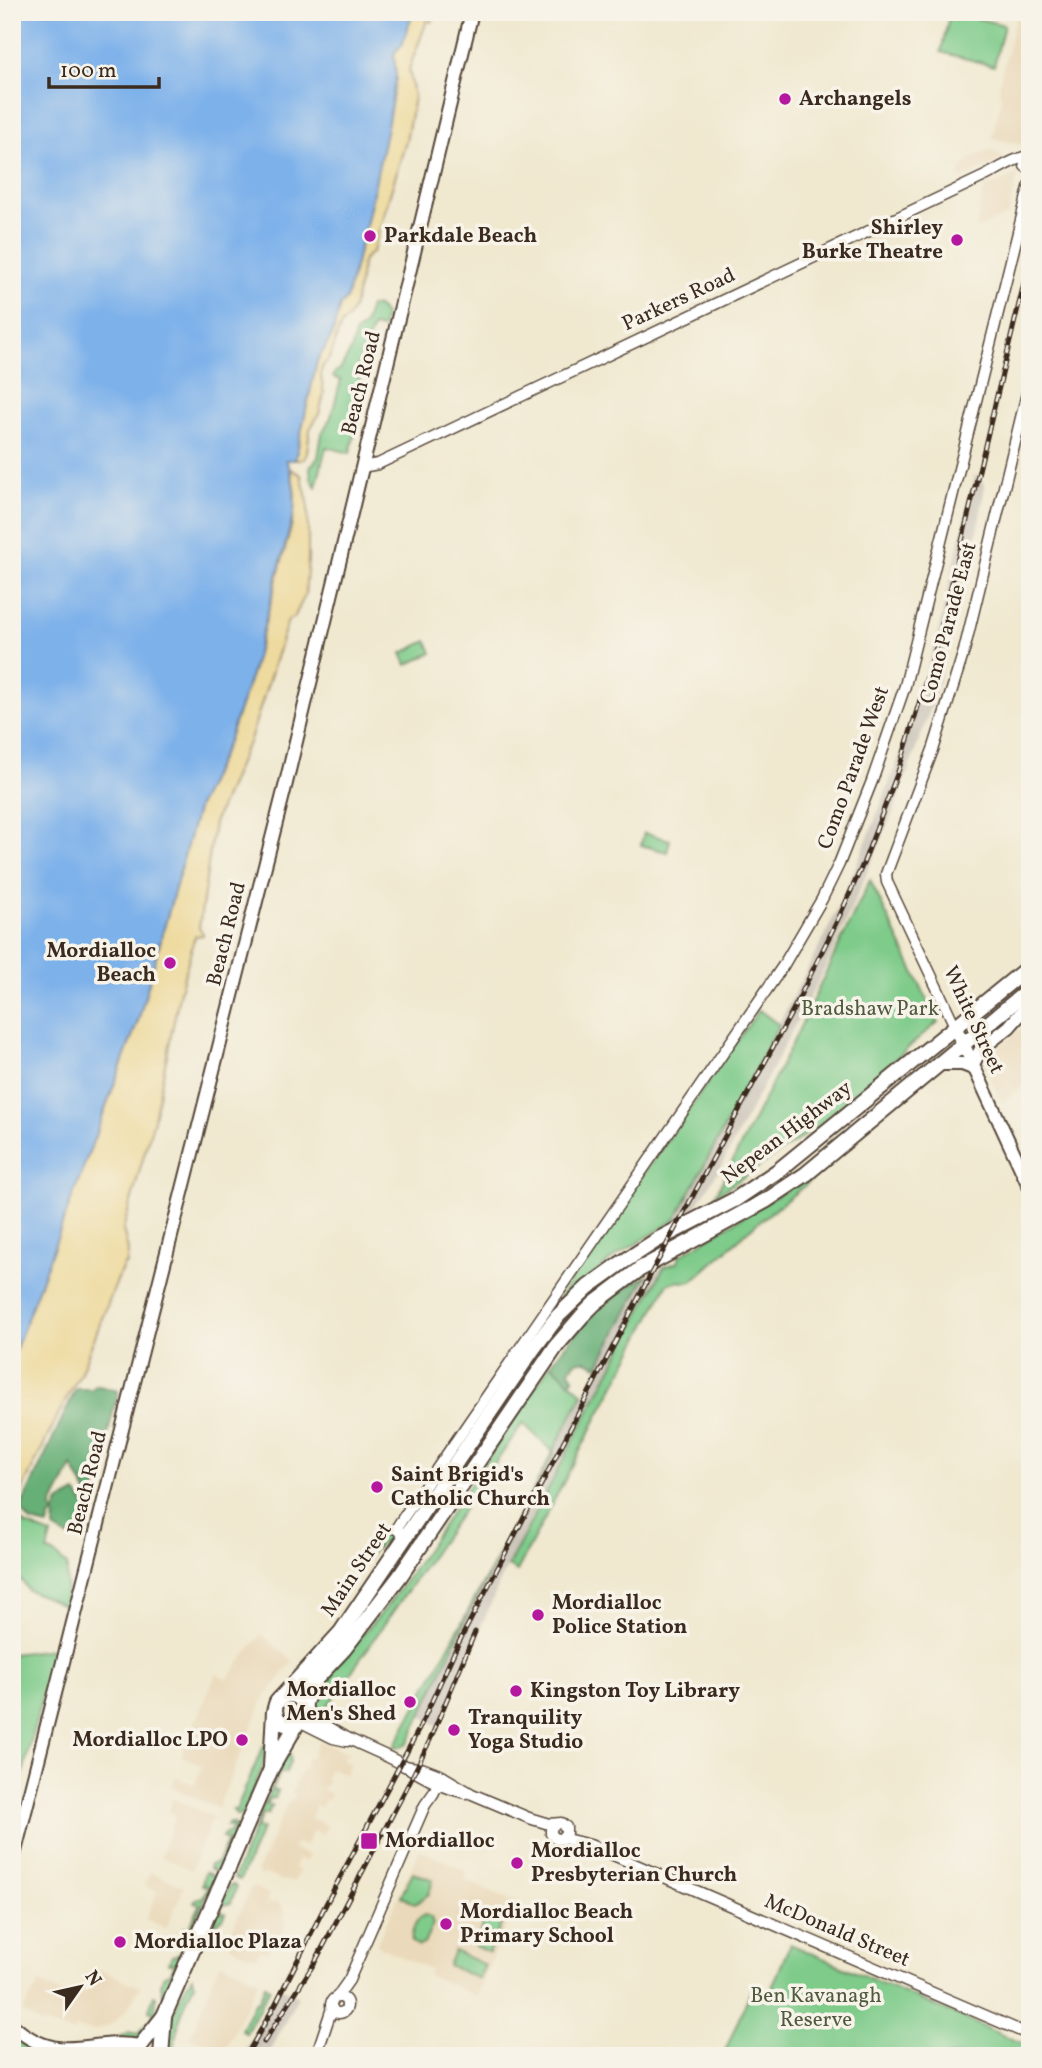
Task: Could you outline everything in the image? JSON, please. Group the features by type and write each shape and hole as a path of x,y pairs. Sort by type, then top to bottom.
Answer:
{"highway":[{"name":"Nepean Highway","path":"558,1316 588,1287 628,1258 730,1202 779,1170 1030,966"},
{"path":"1001,989 1013,1003"},
{"name":"Nepean Highway","path":"568,1331 595,1303 634,1273 767,1200 806,1174 1030,989"},
{"name":"Main Street","path":"271,1769 276,1704 339,1635 403,1529 558,1316"},
{"name":"Main Street","path":"137,2049 164,2015 271,1769 301,1714 313,1683 364,1623 568,1331"},
{"path":"487,1416 501,1425"},
{"path":"403,1529 423,1541"},
{"path":"284,1696 293,1696 301,1700 301,1714 288,1724 281,1722 276,1716 276,1704 284,1696"},
{"name":"Main Street","path":"160,2056 164,2015"},
{"path":"137,2049 152,2046 160,2056"}],"main road":[{"name":"Beach Road","path":"12,1863 281,800 472,12"},
{"path":"940,1064 974,1066 981,1049 1009,1027 1030,1003"},
{"name":"White Street","path":"956,1026 1030,1188"},
{"path":"12,2025 22,2034 45,2045 62,2049 90,2048 109,2043 137,2049"},
{"path":"90,2048 114,2056"}],"street":[{"name":"Parkers Road","path":"362,467 378,464 1012,163 1027,163"},
{"name":"Como Parade West","path":"559,1289 783,966 839,864 872,781 905,685 1028,188 1027,163"},
{"name":"Como Parade East","path":"888,868 934,747 964,651 1030,382"},
{"name":"White Street","path":"888,868 887,882 956,1026"},
{"name":"Main Street","path":"403,1529 559,1289"},
{"path":"301,1714 319,1727"},
{"path":"301,1714 319,1727 404,1766 414,1766 436,1778 341,1998 346,2008 336,2010 329,2034 318,2056"},
{"name":"McDonald Street","path":"436,1778 553,1828 563,1824 564,1834 1030,2035"}],"shaded area":[{"path":"1017,12 1030,12 1029,147 992,138 1001,101 999,85"},
{"path":"991,150 1001,154 1004,159 961,180 959,175 962,168 972,158"},
{"path":"1017,173 1008,215 976,229 984,188"},
{"path":"975,475 985,485 978,529 929,713 894,810 830,958 721,1166 694,1210 675,1220 825,936 875,820 898,760 938,633"},
{"path":"1030,1021 1030,1079 1002,1102 982,1060"},
{"path":"664,1267 529,1522 500,1582 439,1726 421,1716 466,1619 646,1276"},
{"path":"261,1634 293,1661 263,1700 218,1808 171,1787 176,1777 194,1785 202,1766 181,1756 216,1674 227,1679"},
{"path":"319,1740 349,1753 348,1756 344,1754 342,1759 349,1763 346,1774 330,1768 325,1779 328,1781 325,1788 321,1789 331,1794 321,1807 316,1805 311,1818 327,1825 323,1835 313,1831 305,1846 295,1843 293,1848 309,1856 305,1862 298,1859 294,1868 300,1871 294,1882 265,1874 260,1876 257,1871 286,1807 292,1801 295,1794 292,1793 302,1769 305,1770 308,1758 311,1758"},
{"path":"173,1799 213,1817 191,1870 160,1856 176,1816 168,1811"},
{"name":"Mordialloc Beach Primary School","path":"420,1850 468,1872 465,1880 516,1903 476,1996 428,1975 430,1969 376,1945"},
{"path":"150,1872 184,1887 166,1929 146,1919 157,1892 144,1886"},
{"path":"252,1886 269,1895 265,1905 276,1902 281,1905 285,1914 283,1919 287,1921 278,1939 274,1937 267,1952 260,1949 256,1957 230,1945 234,1925"},
{"path":"222,1963 258,1980 225,2051 190,2038"},
{"path":"98,1969 140,1987 127,2009 112,2024 94,2031 74,2028 74,2033 44,2023 43,2025 22,2013 39,1983 70,1997 79,1996 92,1985"},
{"path":"281,1987 298,1996 268,2056 261,2056 266,2045 258,2056 242,2056"}],"green space":[{"path":"950,12 1004,25 994,66 941,52"},
{"path":"370,306 378,307 385,315 382,329 373,327 358,368 364,397 350,453 326,447 316,487 311,478 310,467 318,458 322,433 331,417 341,380 333,377 352,348 355,333 364,326"},
{"path":"427,641 432,653 407,665 402,653"},
{"path":"644,833 670,840 667,852 641,845"},
{"name":"Bradshaw Park","path":"870,880 938,1022 816,1128 715,1196 793,1042"},
{"path":"759,1010 779,1025 675,1220 613,1258 577,1289 543,1327 541,1325 602,1233"},
{"path":"824,1167 692,1281 667,1285 517,1571 508,1566 664,1267 678,1262 679,1256"},
{"path":"646,1276 598,1366 577,1361 569,1370 574,1377 570,1383 551,1364 593,1314 618,1293"},
{"path":"551,1364 583,1394 553,1452 523,1423 325,1710 321,1713 314,1710 310,1702 318,1684 384,1610 406,1580"},
{"path":"95,1385 118,1391 93,1497 87,1493 72,1466 52,1506 53,1514 48,1526 31,1522 20,1509 76,1389 93,1389"},
{"path":"553,1452 554,1453 516,1522"},
{"path":"76,1493 89,1510 81,1537 74,1538 54,1529 55,1511 59,1502"},
{"path":"16,1517 26,1525 51,1535 47,1551 67,1565 66,1606 28,1590 22,1581 12,1575 12,1527"},
{"path":"516,1522 466,1619 408,1743 394,1747"},
{"path":"386,1528 392,1531 392,1539 375,1548 363,1562"},
{"path":"54,1649 17,1797 12,1828 12,1654"},
{"path":"264,1745 267,1746 263,1766 242,1815 237,1816 233,1810 236,1810"},
{"path":"289,1750 290,1761 286,1772 280,1773 272,1790 278,1791 275,1798 268,1799 267,1805 272,1805 268,1814 262,1815 256,1828 262,1829 240,1880 234,1878 276,1776"},
{"path":"229,1823 236,1828 217,1872 209,1868 217,1863 228,1840 222,1838 224,1834 230,1833 233,1827 227,1826"},
{"path":"205,1872 215,1877 163,1995 163,1976 171,1972 175,1963 169,1963 172,1956 179,1955 187,1934 181,1934 183,1928 190,1927 200,1905 194,1903 196,1899 203,1897 208,1886 202,1885"},
{"path":"413,1872 433,1880 429,1894 415,1904 401,1896"},
{"path":"230,1885 236,1888 231,1903 223,1905 219,1912 225,1913 223,1917 219,1922 213,1923"},
{"path":"424,1915 431,1917 433,1924 424,1944 419,1946 412,1942 412,1934 416,1922"},
{"path":"487,1916 502,1922 489,1953 474,1946"},
{"name":"Ben Kavanagh Reserve","path":"790,1944 1030,2047 1030,2056 723,2056 752,1988 769,1995"},
{"path":"454,1951 485,1965 479,1979 448,1965"},
{"path":"192,1977 194,1985 180,2019 172,2056 166,2056 174,2014"},
{"path":"265,1985 270,1988 246,2033 241,2030 254,2003 259,2001"},
{"path":"154,1995 156,2001 154,2015 146,2033 136,2040 119,2037 129,2032 137,2034 148,2023 154,2012 149,2010"},
{"path":"12,2037 27,2047 49,2056 12,2056"}],"sand":[{"name":"Parkdale Beach","path":"413,12 434,12 432,22 427,21 409,69 414,97 406,141 373,251 363,260 353,310 341,326 331,354 322,367 324,394 319,414 310,429 307,452 304,459 295,460 317,361 326,346 367,221 396,77 394,53 402,45"},
{"name":"Mordialloc Beach","path":"291,469 301,475 308,502 305,595 294,618 288,620 249,743 214,823 199,928 203,935 195,936 180,991 154,1119 123,1230 128,1250 127,1263 123,1266 80,1374 12,1511 12,1359 139,1018 198,806 227,744 252,672 292,524 295,494"}],"water":[{"path":"12,12 413,12 402,45 394,53 396,77 387,127 367,221 346,300 340,306 332,336 317,361 295,460 286,460 294,486 294,512 252,672 227,744 198,806 139,1018 12,1359"}],"railway":[{"path":"246,2056 419,1729 457,1646 654,1268 794,1008 863,864 899,769 938,641 1030,258"},
{"path":"264,2042 315,1962 409,1783 475,1632"}],"place":[{"name":"Archangels","path":"785,99"},
{"name":"Parkdale Beach","path":"370,236"},
{"name":"Shirley Burke Theatre","path":"957,240"},
{"name":"Mordialloc Beach","path":"170,963"},
{"name":"Saint Brigid's Catholic Church","path":"377,1487"},
{"name":"Mordialloc Police Station","path":"538,1615"},
{"name":"Kingston Toy Library","path":"516,1691"},
{"name":"Mordialloc Men's Shed","path":"410,1702"},
{"name":"Tranquility Yoga Studio","path":"454,1730"},
{"name":"Mordialloc LPO","path":"242,1740"},
{"name":"Mordialloc","path":"369,1841"},
{"name":"Mordialloc Presbyterian Church","path":"517,1863"},
{"name":"Mordialloc Beach Primary School","path":"446,1924"},
{"name":"Mordialloc Plaza","path":"120,1942"}]}
